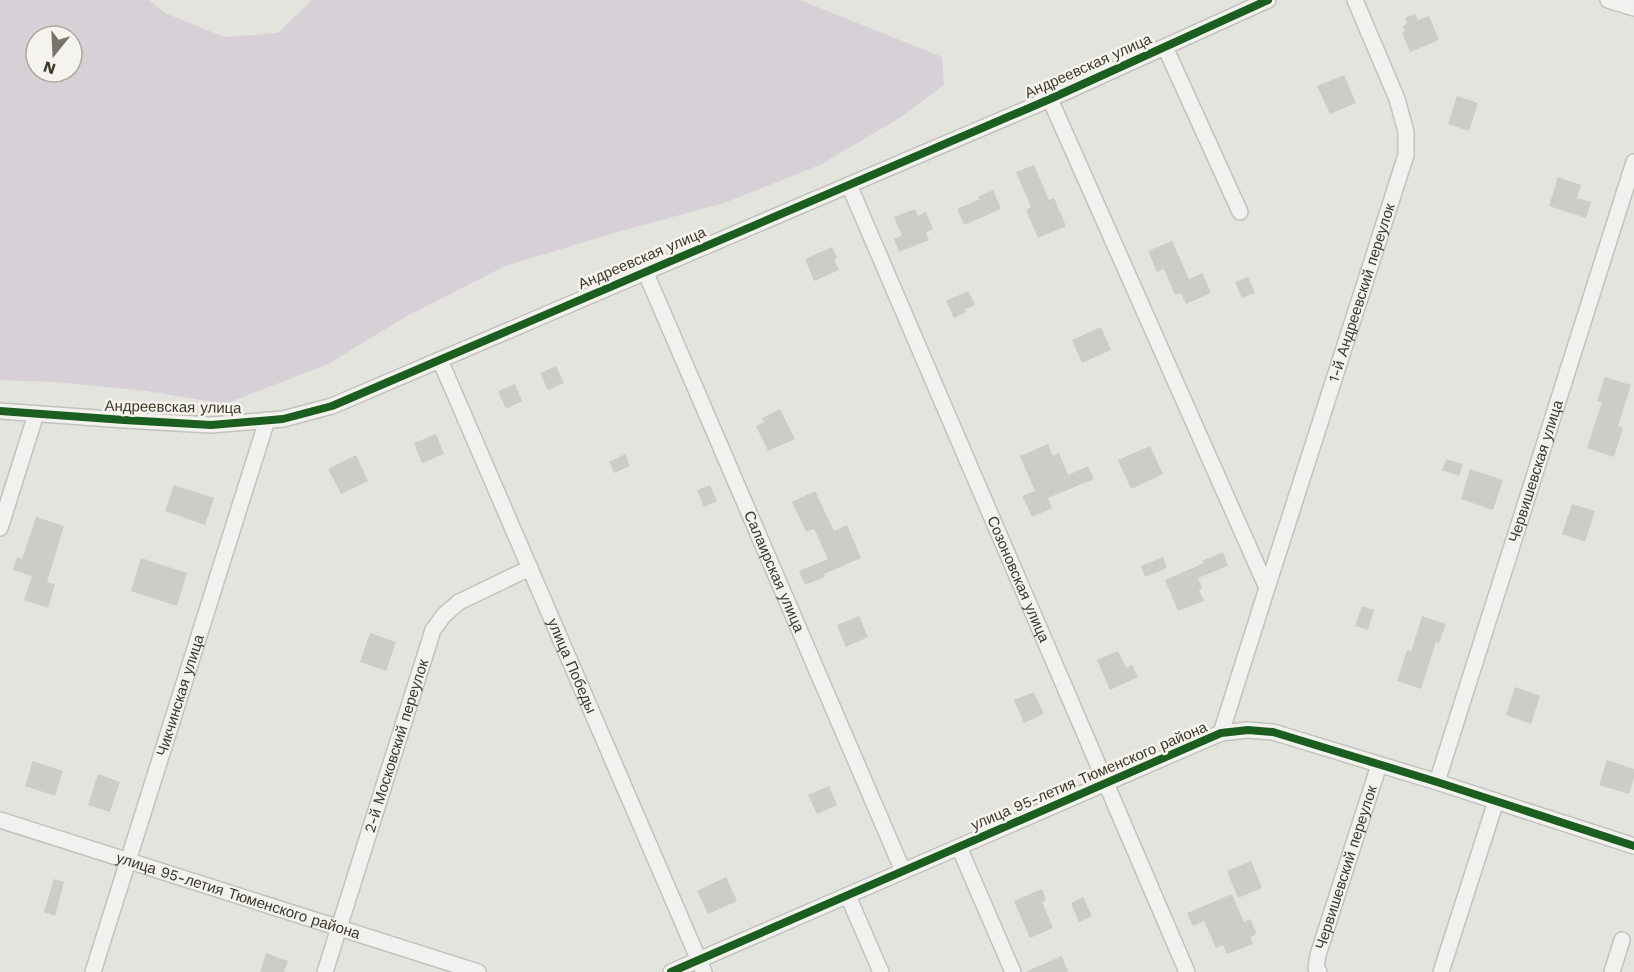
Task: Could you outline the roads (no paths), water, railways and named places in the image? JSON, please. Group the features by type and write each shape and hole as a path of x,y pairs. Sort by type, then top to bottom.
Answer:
{"street":[{"name":"Андреевская улица","path":"0,411 211,424 283,419 332,406 1050,99 1268,0"},
{"name":"1-й Андреевский переулок","path":"1221,733 1406,155 1406,132 1397,99 1355,0"},
{"path":"1608,0 1634,8"},
{"path":"1165,47 1240,212"},
{"path":"1050,99 1267,588"},
{"name":"Червишевская улица","path":"1437,782 1634,162"},
{"name":"Созоновская улица","path":"849,185 1187,972"},
{"name":"Салаирская улица","path":"645,271 903,871"},
{"name":"улица Победы","path":"440,360 702,966"},
{"path":"0,528 36,414"},
{"name":"Чикчинская улица","path":"93,972 267,420"},
{"name":"2-й Московский переулок","path":"325,972 434,630 444,615 459,602 530,568"},
{"name":"улица 95-летия Тюменского района","path":"671,972 702,966 903,871 1221,733 1248,730 1273,732 1634,846"},
{"name":"Червишевский переулок","path":"1319,972 1316,968 1317,954 1379,765"},
{"path":"1441,972 1496,801"},
{"name":"улица 95-летия Тюменского района","path":"0,820 477,972"},
{"path":"959,847 1013,972"},
{"path":"848,896 880,972"},
{"path":"1612,972 1622,940"}]}
